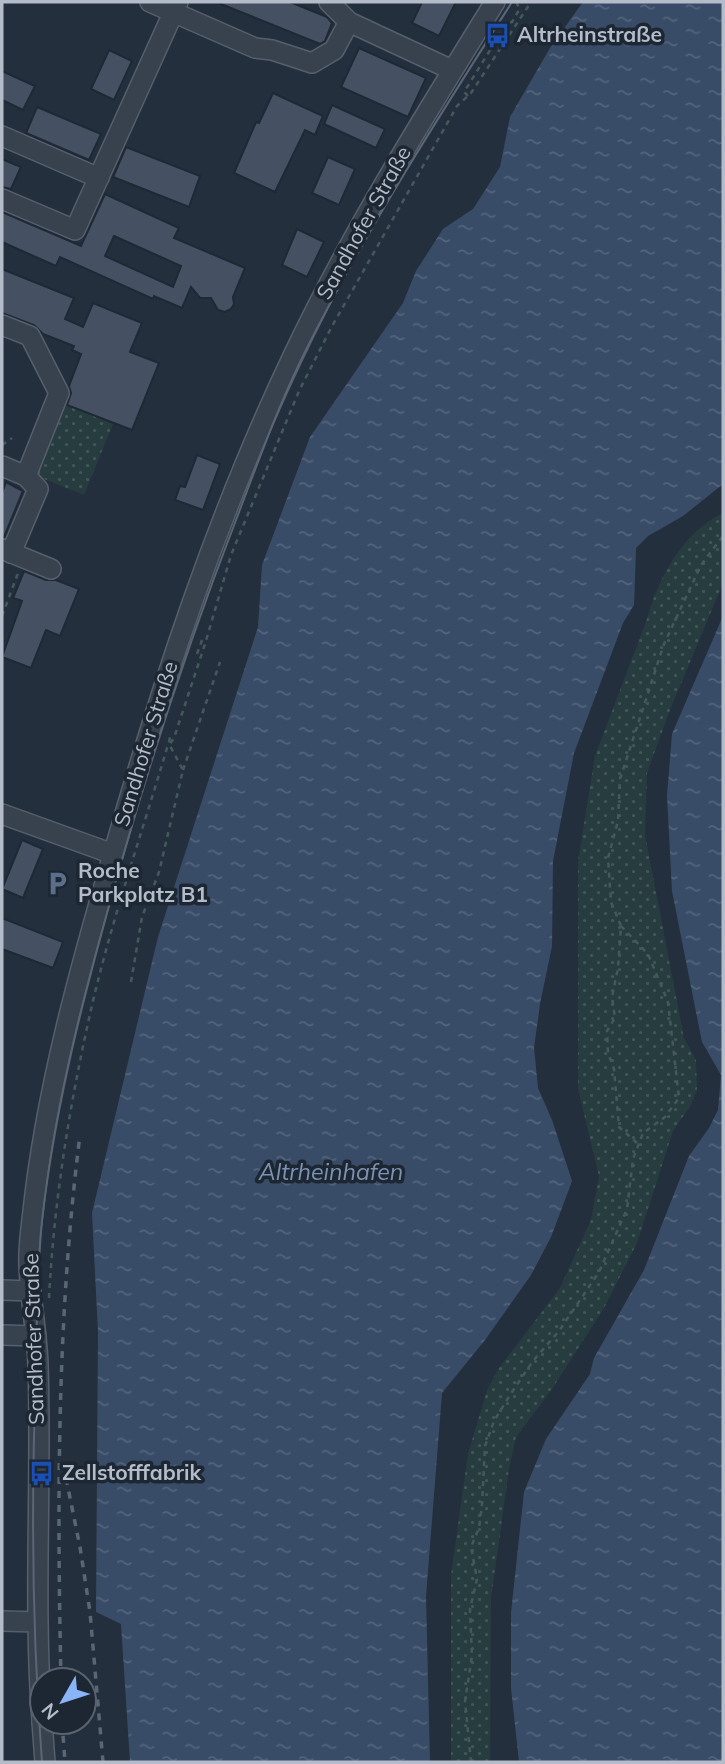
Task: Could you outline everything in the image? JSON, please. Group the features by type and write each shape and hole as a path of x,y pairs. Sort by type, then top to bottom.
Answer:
{"street":[{"path":"150,2 175,7 255,48 272,50 312,62 334,50 349,22"},
{"path":"329,2 349,22 452,70"},
{"name":"Sandhofer Straße","path":"39,1666 36,1336 40,1296 29,1262 33,1207 54,1085 92,925 181,631 271,404 318,304 452,70 495,2"},
{"path":"2,199 75,230 175,7"},
{"path":"2,136 99,178"},
{"path":"2,325 30,336 59,393 26,476"},
{"path":"2,466 26,476 38,489 12,553 51,569"},
{"path":"2,814 113,854"},
{"path":"2,1290 40,1296"},
{"path":"2,1335 36,1336"},
{"path":"2,1621 37,1622"},
{"name":"Sandhofer Straße","path":"43,1736 45,1762"}],"path":[{"path":"516,2 519,10 524,13"},
{"path":"169,744 174,738 202,656 232,555 299,391 331,328 457,106 468,96 531,2"},
{"path":"468,96 464,92 507,23 512,22 519,10"},
{"path":"2,445 12,438"},
{"path":"471,1762 465,1701 472,1656 470,1609 477,1579 471,1547 481,1517 485,1446 494,1420 510,1395 559,1331 599,1272 627,1209 628,1186 637,1143 643,1133 665,1117 679,1098 668,1002 648,954 621,926 611,902 608,858 618,821 620,779 664,644 701,565 723,536"},
{"path":"2,615 12,586 12,553"},
{"path":"6,584 12,586"},
{"path":"197,654 202,640"},
{"path":"131,982 142,917 159,872 183,770 220,662"},
{"path":"40,1296 52,1235 62,1156 90,1013 170,735"},
{"path":"169,744 183,770"},
{"path":"621,926 618,968 612,997 615,1018 607,1031 608,1053 614,1069 619,1128 637,1143"}],"green space":[{"path":"63,403 113,424 84,495 34,475"},
{"path":"723,513 723,583 647,773 645,835 684,1038 696,1060 697,1090 691,1105 673,1131 637,1243 604,1308 552,1389 516,1437 491,1599 490,1762 451,1762 451,1575 468,1454 487,1390 499,1368 560,1288 591,1220 599,1176 578,1089 578,861 595,756 665,572 684,544 709,521"}],"water":[{"name":"Altrheinhafen","path":"583,2 723,2 723,484 683,516 648,536 636,548 634,605 623,623 574,753 553,861 552,946 534,1048 538,1088 552,1120 572,1181 551,1237 531,1275 485,1340 442,1393 426,1596 430,1762 130,1762 121,1624 96,1612 98,1332 92,1213 158,937 258,627 262,565 310,437 403,303 416,271 443,229 473,209 500,167 510,117 550,48"},
{"path":"723,616 723,1762 519,1762 511,1688 511,1613 524,1492 546,1439 590,1374 594,1358 644,1270 689,1156 718,1110 721,1075 702,1042 672,891 667,796 672,734"}],"building":[{"path":"216,2 290,2 327,17 332,23 325,41 320,44"},
{"path":"422,2 456,2 439,36 412,23"},
{"path":"359,48 426,78 408,117 341,87"},
{"path":"109,50 132,61 114,100 91,89"},
{"path":"2,71 35,86 23,110 2,100"},
{"path":"273,93 323,116 315,135 305,130 275,192 234,173 256,122 259,123"},
{"path":"332,105 385,129 376,148 324,124"},
{"path":"37,107 101,134 89,160 26,133"},
{"path":"126,147 200,176 189,207 113,177"},
{"path":"328,157 355,169 339,205 312,193"},
{"path":"2,159 21,167 11,189 2,187"},
{"path":"105,194 179,228 174,238 245,268 231,309 225,312 218,310 211,298 200,298 191,287 182,308 154,296 153,299 60,257 56,266 2,242 2,212 81,246","holes":["114,236 181,266 173,287 105,256"]},
{"path":"297,229 324,242 307,277 282,265"},
{"path":"2,269 74,298 65,319 83,327 93,303 142,323 130,352 159,363 132,430 67,405 71,393 69,386 81,354 72,350 74,346 43,334 34,325 2,313"},
{"path":"197,455 220,464 203,510 175,500 180,486 185,487"},
{"path":"6,482 23,491 2,537 2,493"},
{"path":"24,571 79,589 60,636 46,630 31,668 2,657 22,601 13,598"},
{"path":"22,840 43,849 23,898 2,889"},
{"path":"2,918 63,942 53,968 2,949"}],"tram line":[{"path":"42,1762 34,1615 33,1517 40,1239 48,1174 65,1082 98,946 176,687 220,562 285,396 326,310 376,221 512,2"}],"railway":[{"path":"61,1666 60,1407 67,1271 80,1135"},
{"path":"66,1478 90,1612 103,1762"},
{"path":"63,1736 65,1762"}],"place":[{"name":"Altrheinstraße","path":"497,35"},
{"name":"Roche Parkplatz B1","path":"58,883"},
{"name":"Zellstofffabrik","path":"42,1473"}]}
